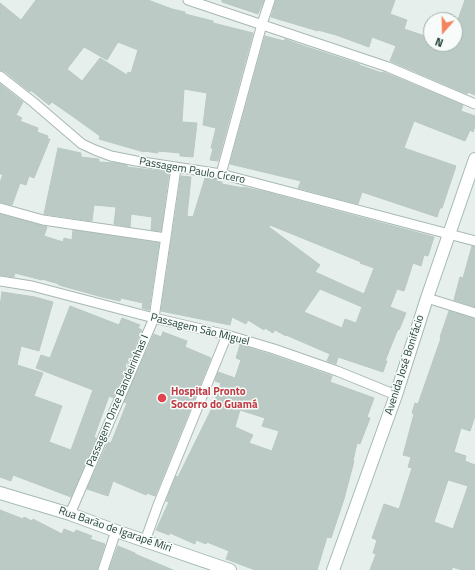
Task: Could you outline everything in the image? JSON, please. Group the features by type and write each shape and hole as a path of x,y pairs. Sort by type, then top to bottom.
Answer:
{"main road":[{"name":"Avenida José Bonifácio","path":"333,570 396,395 427,298 475,159"},
{"name":"Rua Barão de Igarapé Miri","path":"0,493 70,514 116,532 230,570"}],"street":[{"path":"188,0 388,67 475,104"},
{"path":"221,174 270,0"},
{"name":"Passagem Paulo Cícero","path":"0,76 29,98 82,144 111,156 176,168 221,174 475,241"},
{"name":"Passagem Onze Bandeirinhas I","path":"70,514 154,318 176,168"},
{"path":"0,208 43,220 166,238"},
{"name":"Passagem São Miguel","path":"0,281 32,286 154,318 227,335 338,371 396,395"},
{"path":"427,298 475,314"},
{"path":"145,541 158,505 227,335"},
{"path":"103,570 116,532"}],"building":[{"path":"36,0 148,0 185,12 185,14 213,21 213,23 253,33 218,161 210,160 213,149 211,148 216,128 203,125 207,93 184,89 182,122 197,123 193,157 180,156 180,153 158,151 158,153 144,152 99,139 100,136 52,102 49,105 30,90 30,92 4,71 0,70 0,3 21,20","holes":["118,42 138,50 131,73 128,72 127,75 100,58 82,81 67,69 84,47 107,60"]},
{"path":"222,0 264,0 258,14 222,2"},
{"path":"276,0 395,0 390,14 407,20 404,29 423,35 423,52 463,52 463,12 461,12 465,0 475,0 475,95 468,92 467,94 390,61 396,46 372,37 369,47 336,35 271,17"},
{"path":"265,36 284,41 285,39 382,73 386,73 463,105 461,111 475,116 475,126 473,132 470,130 465,141 414,121 404,148 456,166 442,208 440,208 437,217 362,192 358,204 298,188 301,181 230,164"},
{"path":"0,84 23,102 16,115 22,118 20,121 38,128 37,132 48,136 47,139 50,139 34,178 29,176 26,185 20,183 12,205 0,202 0,183 3,174 0,174"},
{"path":"58,148 81,153 81,157 99,159 99,162 117,163 127,165 127,167 169,172 161,231 151,230 152,217 131,214 130,227 114,224 116,207 94,205 92,221 44,214"},
{"path":"181,176 191,177 187,216 193,217 205,178 217,179 216,181 222,182 222,184 266,192 434,237 428,256 424,255 421,266 413,263 404,291 397,289 390,307 406,313 385,361 387,361 383,372 338,357 336,364 327,361 330,354 275,330 273,333 265,328 264,330 248,320 246,324 232,317 230,325 161,311","holes":["270,225 374,268 364,294 315,272 320,265 269,227","320,289 362,307 356,323 345,319 342,328 304,312"]},
{"path":"0,214 47,227 44,236 63,242 64,238 72,240 73,230 159,243 149,310 142,308 143,303 121,298 120,301 102,297 42,279 15,273 14,277 0,275"},
{"path":"472,246 475,247 475,307 454,300 460,277 463,278"},
{"path":"2,292 35,297 53,302 39,351 21,346 17,365 43,373 34,396 62,406 49,442 71,450 93,390 36,368 41,355 50,358 70,306 119,325 122,318 140,325 138,328 142,330 113,398 109,396 94,437 96,438 71,497 13,475 11,481 0,477 0,306"},
{"path":"449,311 475,319 475,416 470,431 461,428 454,452 466,456 465,461 475,465 475,570 462,570 452,567 452,570 370,570 376,554 373,553 377,540 372,538 384,504 399,509 412,468 408,467 411,457 403,455 414,414 412,413 415,403 418,404 441,338 440,337","holes":["448,480 468,486 453,529 434,522"]},
{"name":"Hospital Pronto Socorro do Guamá","path":"163,332 187,341 185,347 211,358 155,496 147,493 146,495 113,481 108,496 87,489 108,442 111,443 127,403 124,402 154,334 161,337"},
{"path":"240,345 332,376 330,382 374,398 367,417 370,418 360,444 357,443 344,499 331,538 327,537 317,570 255,570 226,559 229,551 207,542 206,544 196,540 195,544 170,533 169,535 156,530 169,502 166,501 176,476 178,477 213,406 221,383 215,381 218,372 235,378 241,360 236,358","holes":["240,410 265,418 262,426 279,431 272,451 249,443 253,435 235,427"]},
{"path":"0,510 23,519 24,517 32,521 33,519 62,534 64,529 74,533 76,530 92,536 90,539 105,544 97,570 0,570"},
{"path":"118,546 135,554 173,570 109,570"}],"place":[{"name":"Hospital Pronto Socorro do Guamá","path":"162,398"}]}
